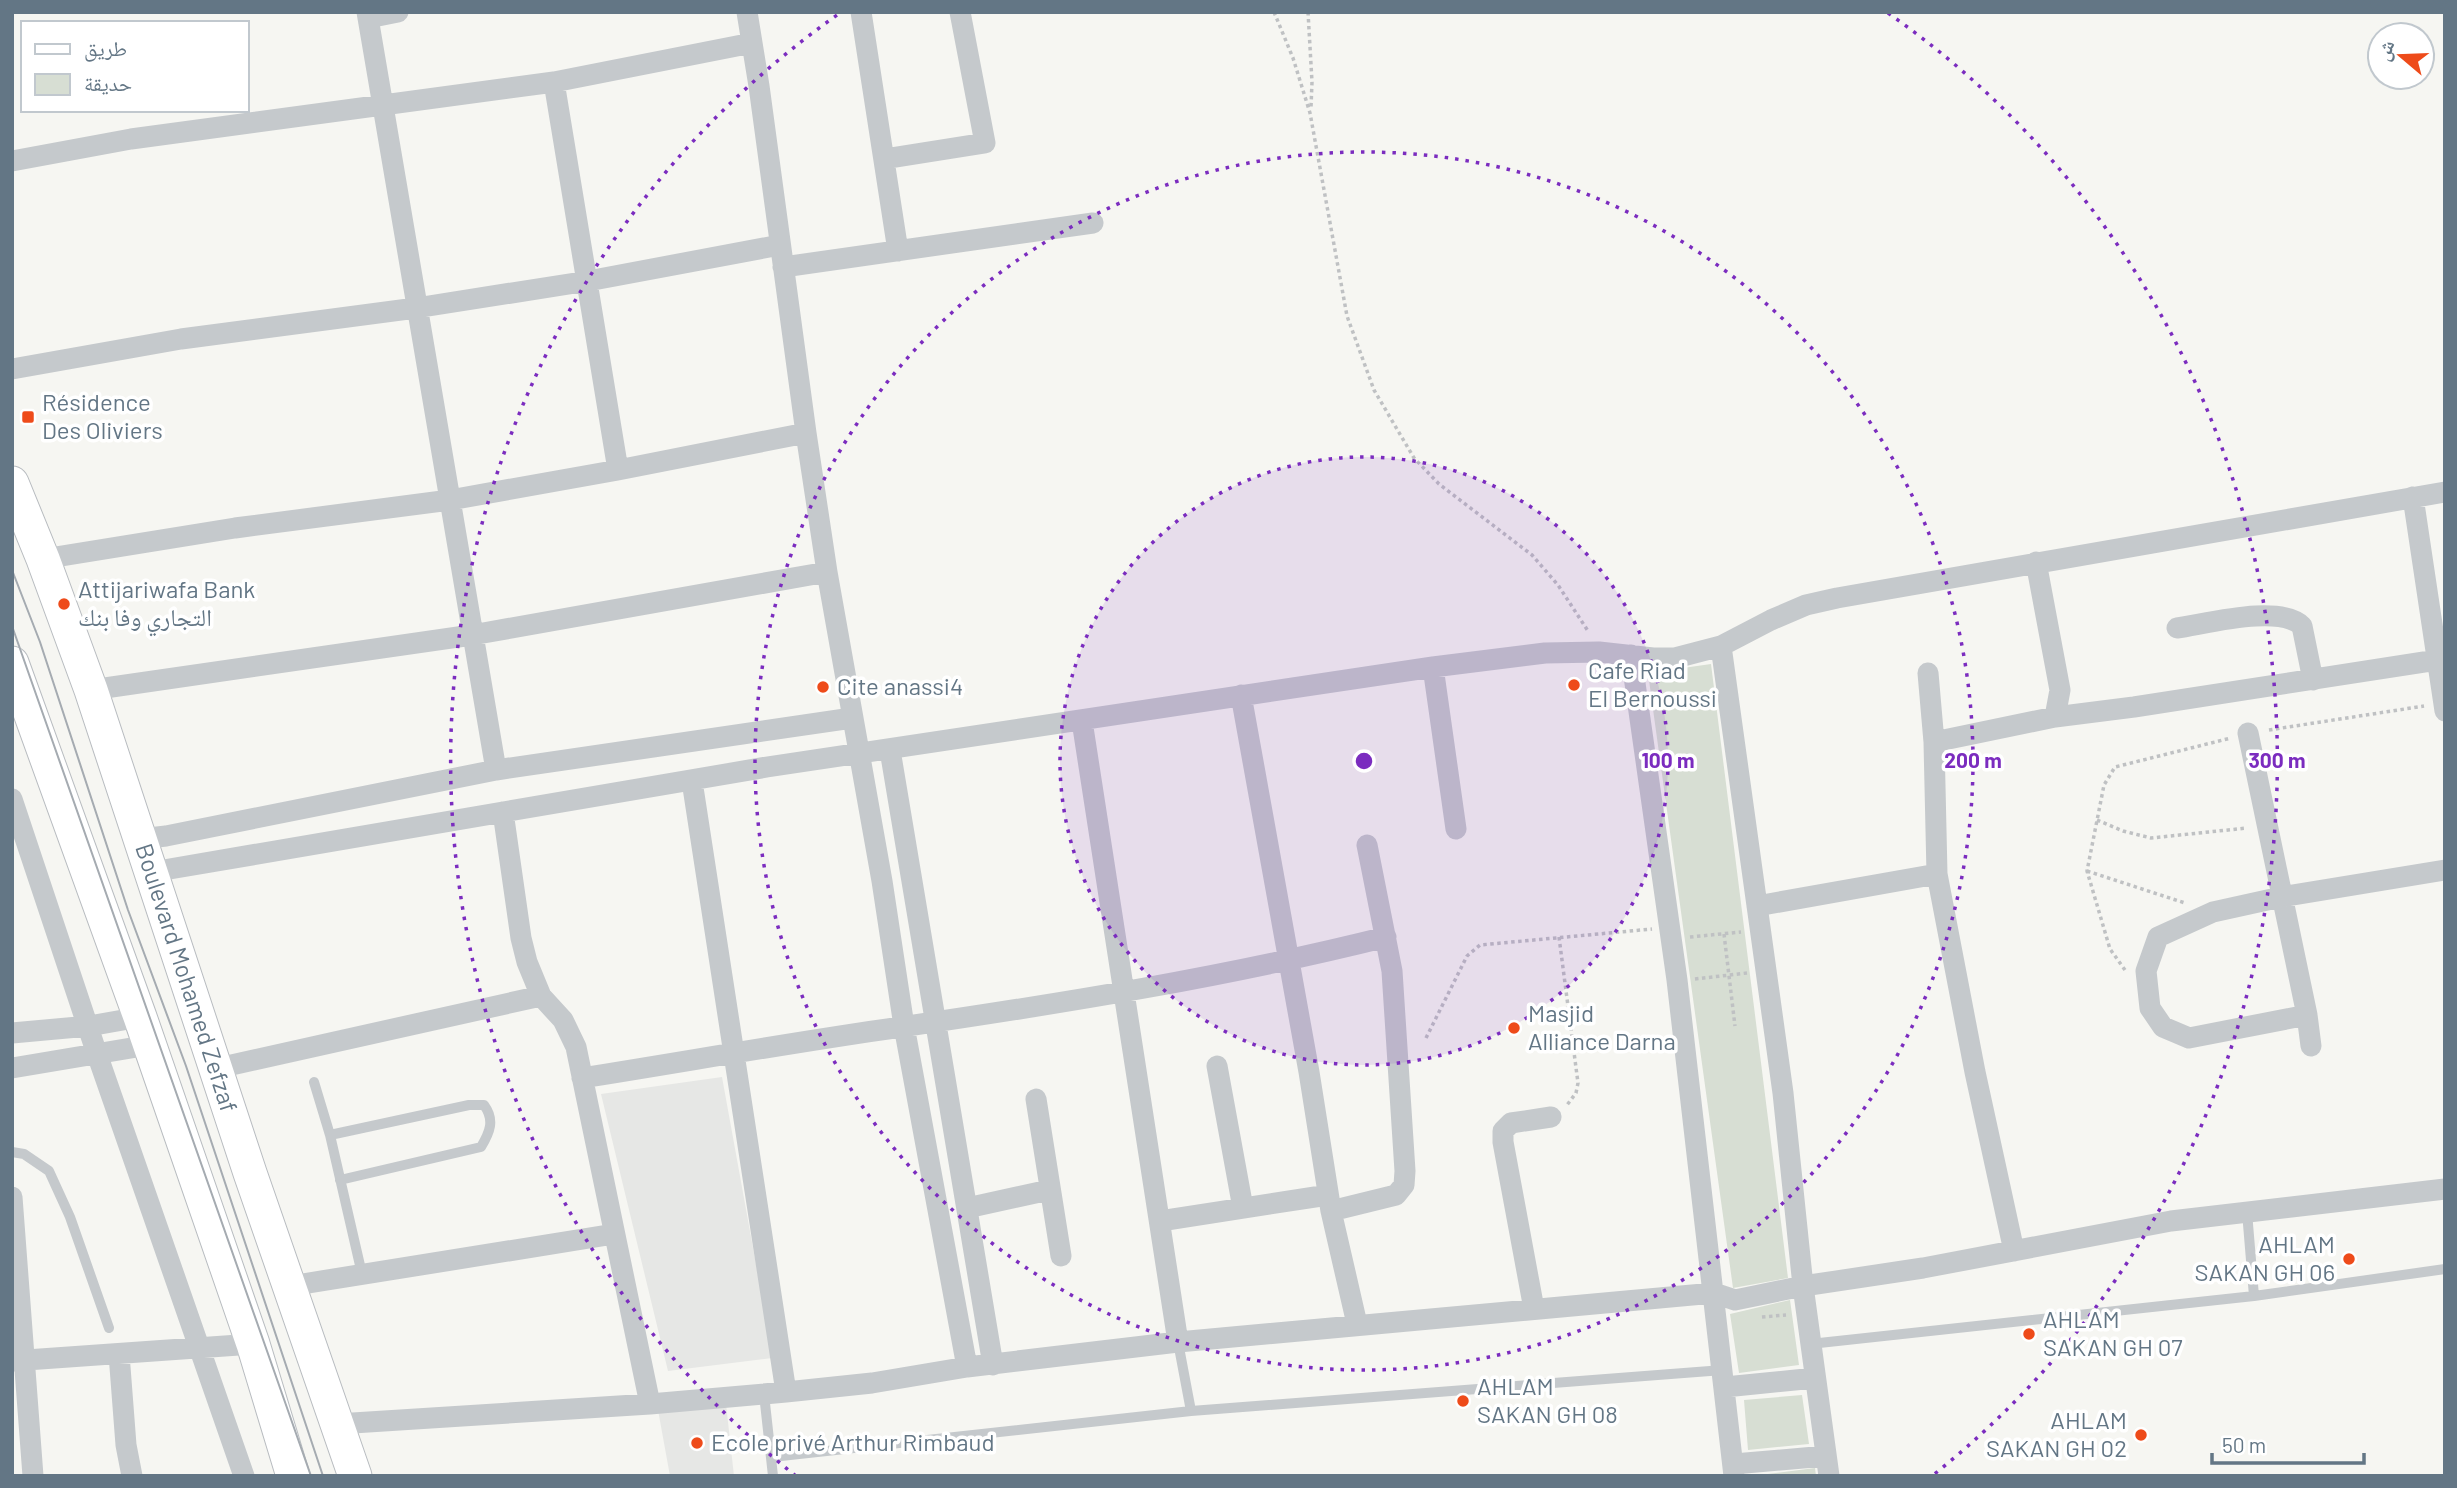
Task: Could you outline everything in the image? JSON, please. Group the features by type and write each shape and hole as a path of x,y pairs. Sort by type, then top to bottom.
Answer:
{"main road":[{"name":"Boulevard Mohamed Zefzaf","path":"12,482 90,690 218,1068 250,1173 355,1476"},
{"path":"12,663 253,1344 293,1476"}],"street":[{"path":"398,12 367,15 496,771"},
{"path":"747,12 827,572 882,881 904,1026 967,1367"},
{"path":"861,12 898,251"},
{"path":"884,159 985,143 960,12"},
{"path":"12,161 131,139 554,82 752,43"},
{"path":"554,82 618,470"},
{"path":"783,267 1093,223"},
{"path":"12,369 181,339 416,308 588,281 780,245"},
{"path":"43,559 235,528 450,500 806,433"},
{"path":"152,872 858,754 1433,667 1545,653 1599,652 1653,659 1675,658 1721,646 1806,605 2036,562 2445,492"},
{"path":"2413,497 2444,707"},
{"path":"2036,562 2060,690 2055,717"},
{"path":"90,690 472,635 827,572"},
{"path":"2176,628 2257,616 2287,617 2302,626 2313,680"},
{"path":"1631,655 1670,928 1734,1470 1827,1466 1803,1286 1783,1093 1721,646"},
{"path":"1934,742 2055,717 2437,660"},
{"path":"1433,667 1457,829"},
{"path":"1927,673 1934,742 1937,874 1975,1072 2014,1251"},
{"path":"1241,695 1330,1203 1357,1324"},
{"path":"140,839 496,771 852,718"},
{"path":"1082,721 1178,1342"},
{"path":"2248,733 2311,1046"},
{"path":"890,750 993,1365"},
{"path":"692,781 786,1392"},
{"path":"12,799 97,1054 244,1476"},
{"path":"503,812 521,938 541,996 564,1020 576,1047 650,1404"},
{"path":"1160,1220 1243,1208 1330,1203 1396,1195 1404,1185 1392,971 1367,845"},
{"path":"2306,1015 2189,1038 2163,1027 2150,1008 2146,971 2158,937 2213,912 2281,897 2445,870"},
{"path":"1757,906 1937,874"},
{"path":"582,1078 904,1026 1023,1010 1289,961 1385,937"},
{"path":"218,1068 541,996"},
{"path":"12,1033 89,1026 144,1031"},
{"path":"12,1068 97,1054 144,1031"},
{"path":"1217,1066 1243,1208"},
{"path":"1036,1099 1061,1256"},
{"path":"1534,1309 1503,1131 1510,1124 1551,1117"},
{"path":"967,1209 1049,1189"},
{"path":"337,1424 650,1404 786,1392 872,1383 967,1367 1357,1324 1714,1293 1735,1300 2171,1221 2445,1189"},
{"path":"12,1197 18,1360 33,1476"},
{"path":"290,1286 614,1234"},
{"path":"18,1360 253,1344"},
{"path":"119,1354 126,1445 132,1476"},
{"path":"1724,1378 1815,1378"}],"lane":[{"path":"314,1082 330,1135 362,1274"},
{"path":"330,1135 469,1105 484,1105 491,1114 490,1132 481,1147 340,1180"},
{"path":"12,1152 24,1154 49,1171 70,1217 109,1328"},
{"path":"2247,1212 2254,1296"},
{"path":"1810,1344 2254,1296 2445,1269"},
{"path":"1178,1342 1192,1411"},
{"path":"772,1457 1192,1411 1724,1378"},
{"path":"764,1394 773,1476"}],"path":[{"path":"1274,12 1293,58 1310,113 1347,316 1369,378 1392,425 1414,458 1439,484 1532,555 1558,585 1599,652"},
{"path":"1308,12 1312,82 1310,113"},
{"path":"2150,1008 2110,949 2087,871 2104,785 2115,767 2248,733 2444,707"},
{"path":"2097,820 2123,831 2151,838 2266,826"},
{"path":"2087,871 2213,912"},
{"path":"1426,1038 1472,949 1488,943 1670,928"},
{"path":"1690,937 1747,931"},
{"path":"1724,934 1735,1026"},
{"path":"1551,1117 1571,1101 1578,1083 1559,937"},
{"path":"1695,979 1752,972"}],"shaded area":[{"path":"722,1077 773,1358 668,1371 601,1094"},
{"name":"Ecole privé Arthur Rimbaud","path":"726,1404 734,1476 670,1476 658,1410"}],"green space":[{"path":"1711,664 1788,1278 1733,1288 1648,673"},
{"path":"1790,1300 1799,1365 1739,1373 1730,1314"},
{"path":"1802,1395 1809,1444 1748,1450 1744,1400"},
{"path":"1815,1468 1816,1476 1751,1476"}],"tram line":[{"path":"12,570 40,642 128,910 186,1066 323,1476"},
{"path":"12,626 311,1476"}],"place":[{"name":"Résidence Des Oliviers","path":"28,417"},
{"name":"Attijariwafa Bank التجاري وفا بنك","path":"64,604"},
{"name":"Cafe Riad El Bernoussi","path":"1574,685"},
{"name":"Cite anassi4","path":"823,687"},
{"name":"Masjid Alliance Darna","path":"1514,1028"},
{"name":"AHLAM SAKAN GH 06","path":"2349,1259"},
{"name":"AHLAM SAKAN GH 07","path":"2029,1334"},
{"name":"AHLAM SAKAN GH 08","path":"1463,1401"},
{"name":"AHLAM SAKAN GH 02","path":"2141,1435"},
{"name":"Ecole privé Arthur Rimbaud","path":"697,1443"}]}
